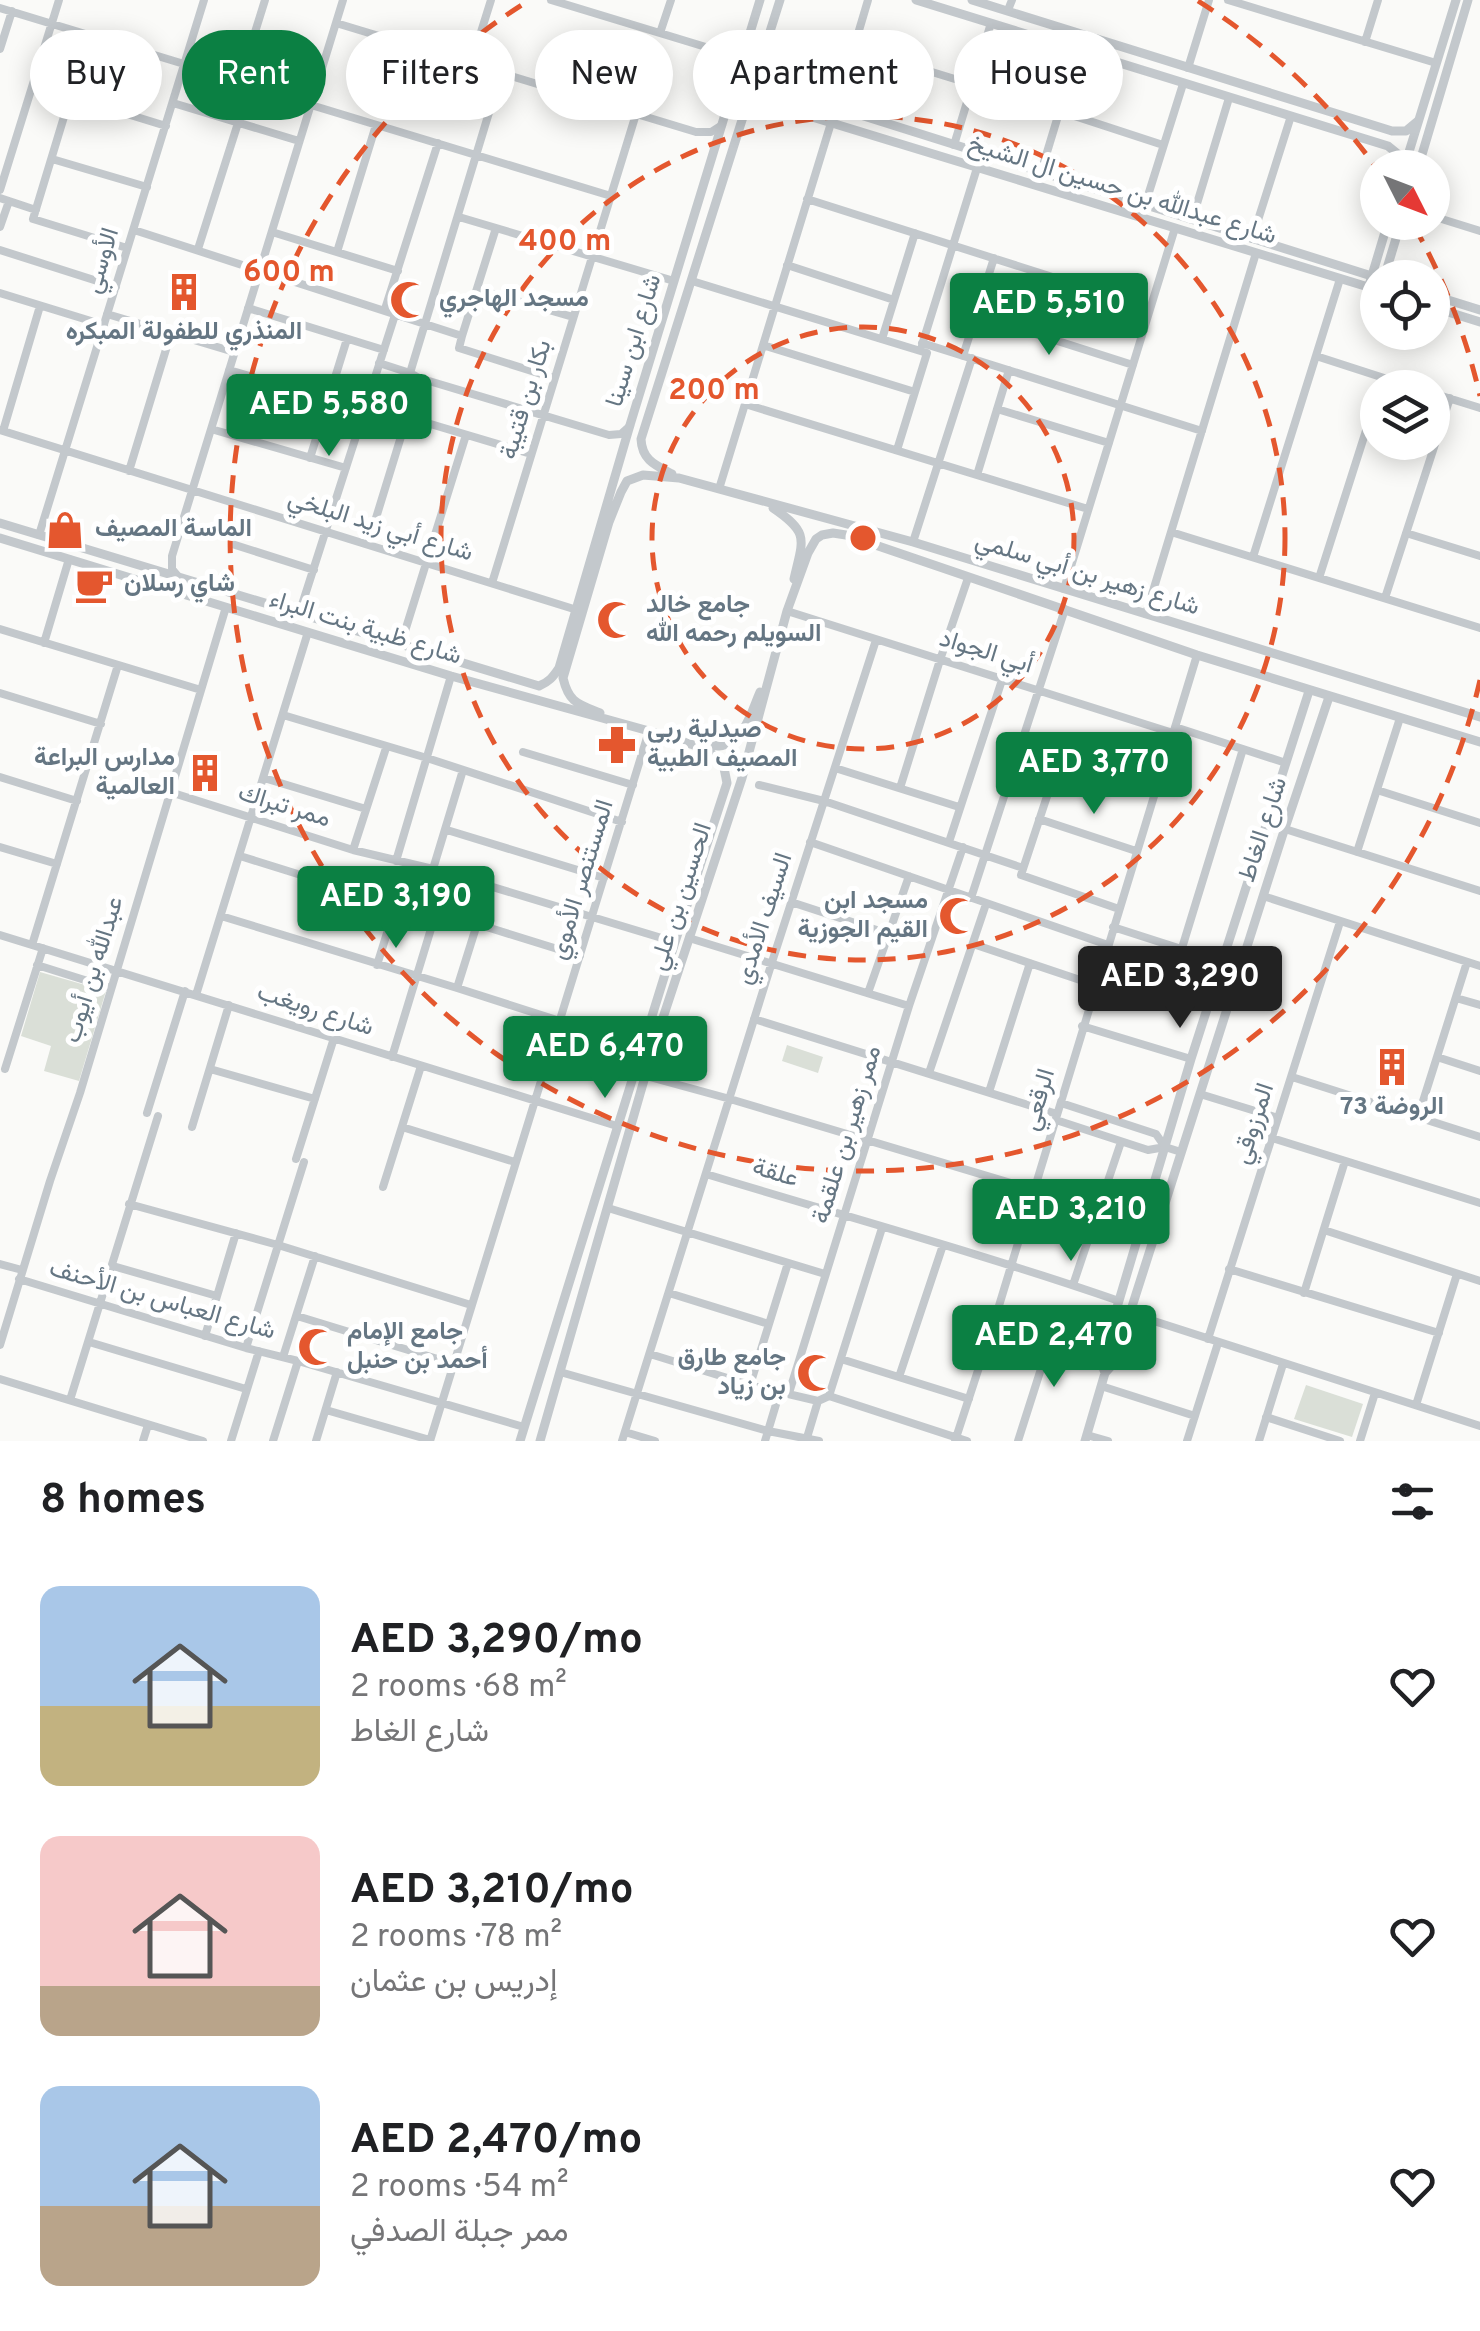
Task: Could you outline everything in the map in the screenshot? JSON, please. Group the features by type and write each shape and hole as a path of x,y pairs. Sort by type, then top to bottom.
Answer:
{"street":[{"path":"50,30 60,0"},
{"name":"الأوسي","path":"195,30 204,0"},
{"path":"256,30 265,0"},
{"path":"326,56 343,0"},
{"path":"482,30 491,0"},
{"path":"551,0 650,30"},
{"path":"596,14 600,0"},
{"path":"661,30 671,0"},
{"name":"شارع ابن سينا","path":"751,30 760,0"},
{"name":"شارع ابن سينا","path":"771,30 780,0"},
{"path":"859,30 868,0"},
{"path":"916,0 1014,30"},
{"path":"972,0 1010,5 1188,68 1392,131 1406,131 1418,120"},
{"path":"1188,68 1209,0"},
{"path":"1228,0 1253,4 1436,63"},
{"path":"1365,42 1378,0"},
{"path":"1408,150 1456,0"},
{"path":"1423,150 1468,0"},
{"path":"0,8 182,59"},
{"path":"0,48 12,12"},
{"path":"989,30 991,23"},
{"path":"336,24 356,30"},
{"path":"1123,65 1393,150"},
{"name":"الأوسي","path":"39,535 182,73"},
{"path":"1145,205 1183,84"},
{"path":"0,190 30,95"},
{"path":"1192,220 1228,98"},
{"path":"173,102 299,141"},
{"path":"326,105 376,125 611,196"},
{"path":"1252,239 1291,116"},
{"path":"34,214 63,120"},
{"path":"146,120 166,126"},
{"path":"177,575 171,565 172,556 306,120"},
{"path":"368,544 407,417 426,325 488,120"},
{"name":"بكار بن قتيبة","path":"492,583 634,120"},
{"path":"656,120 696,132 711,132 722,125"},
{"name":"شارع ابن سينا","path":"540,686 552,679 559,668 723,120"},
{"name":"شارع ابن سينا","path":"679,478 647,460 641,439 743,120"},
{"name":"شارع عبدالله بن حسين ال الشيخ","path":"824,120 1340,279 1360,281"},
{"name":"شارع عبدالله بن حسين ال الشيخ","path":"875,120 1360,276"},
{"path":"954,144 961,120"},
{"path":"1041,172 1057,120"},
{"path":"1085,120 1163,144"},
{"path":"719,488 830,122"},
{"path":"198,249 238,123"},
{"path":"336,252 376,125"},
{"path":"1388,146 1399,140 1392,131"},
{"path":"696,132 708,140 713,154"},
{"path":"385,310 438,143"},
{"path":"52,159 147,187"},
{"path":"897,450 927,353 922,343 978,168"},
{"path":"807,199 1150,308"},
{"path":"0,227 4,200 127,248"},
{"path":"459,216 674,281"},
{"path":"1450,221 1478,230 1480,219"},
{"path":"496,228 458,348 554,378"},
{"path":"1064,588 1175,228"},
{"path":"134,230 462,336"},
{"path":"272,232 398,271"},
{"path":"882,339 915,233"},
{"path":"0,250 116,287"},
{"path":"1146,614 1256,253"},
{"path":"913,542 994,258"},
{"path":"787,266 894,300"},
{"path":"1253,557 1340,279"},
{"path":"692,281 927,353"},
{"path":"477,289 573,318"},
{"path":"0,293 104,326"},
{"path":"1450,301 1480,310"},
{"path":"1,430 40,306"},
{"path":"248,308 384,350"},
{"path":"664,313 680,318"},
{"path":"1450,313 1480,322"},
{"path":"108,314 234,352"},
{"path":"299,614 395,315"},
{"path":"976,315 1133,364"},
{"path":"130,471 171,333"},
{"path":"310,458 346,338"},
{"path":"922,343 1202,430"},
{"path":"763,344 916,392"},
{"path":"1316,356 1360,370"},
{"path":"379,363 613,436 622,434 630,425"},
{"path":"229,370 328,398"},
{"path":"977,475 1009,370"},
{"path":"1450,398 1480,408"},
{"path":"745,404 1088,509"},
{"path":"998,409 1108,443"},
{"path":"407,417 531,454"},
{"path":"211,429 346,468"},
{"name":"شارع أبي زيد البلخي","path":"1,430 577,610"},
{"path":"401,644 466,435"},
{"path":"1319,578 1360,447"},
{"path":"1385,598 1430,460"},
{"path":"679,478 642,475 628,481 621,492 563,678 567,694 577,703 649,732 718,746 730,743 747,723 773,658"},
{"name":"شارع زهير بن أبي سلمي","path":"679,478 913,542 1480,717"},
{"path":"765,502 796,524 802,538 787,611"},
{"name":"شارع ظبية بنت البراء","path":"0,523 540,686"},
{"path":"1171,532 1478,628 1480,617"},
{"path":"1406,533 1480,556"},
{"name":"شارع زهير بن أبي سلمي","path":"816,540 822,535 846,535 1196,655 1480,742"},
{"name":"شارع ظبية بنت البراء","path":"0,538 450,676 649,732 717,756"},
{"name":"الحسين بن علي","path":"540,1441 646,1076 742,778 787,611 816,540"},
{"path":"232,544 314,570"},
{"path":"155,568 166,564 172,556"},
{"path":"44,642 69,559"},
{"path":"900,788 968,578"},
{"name":"عبدالله بن أيوب","path":"0,1344 226,607"},
{"path":"971,898 1065,608"},
{"name":"أبي الجواد","path":"787,611 1038,691 1286,763"},
{"path":"0,629 201,690"},
{"path":"196,995 308,632"},
{"name":"السيف الأمدي","path":"624,1436 876,640"},
{"name":"الرقعي","path":"956,1440 1196,655"},
{"path":"5,1070 37,966 38,946 58,864 118,665"},
{"path":"396,861 450,676"},
{"path":"948,842 1002,680"},
{"name":"شارع الغاط","path":"1106,1372 1102,1360 1119,1300 1191,1060 1310,690"},
{"path":"0,693 100,724"},
{"name":"شارع الغاط","path":"1086,1438 1106,1372 1114,1363 1329,697"},
{"path":"283,715 622,822"},
{"path":"1357,852 1400,718"},
{"name":"المستنصر الأموي","path":"430,1441 649,732"},
{"path":"353,850 386,748"},
{"path":"1182,948 1244,749"},
{"path":"1019,751 1154,794"},
{"path":"523,752 633,785"},
{"name":"الحسين بن علي","path":"520,1441 727,782 726,768 717,756"},
{"path":"1022,871 1058,764"},
{"path":"835,768 959,807"},
{"path":"434,869 463,770"},
{"path":"0,778 77,801"},
{"path":"264,778 366,810"},
{"path":"759,785 963,847 1119,909"},
{"path":"1377,790 1480,823"},
{"name":"ممر تبراك","path":"170,792 353,850 434,869 675,942"},
{"path":"1039,819 1136,850"},
{"path":"1285,829 1480,890"},
{"path":"447,830 604,878"},
{"path":"810,842 1108,945"},
{"path":"0,847 58,864"},
{"name":"ممر زهير بن علقمة","path":"766,1436 825,1274 963,847"},
{"path":"240,856 396,905"},
{"path":"378,964 409,863"},
{"path":"392,1057 448,873"},
{"path":"868,993 909,876"},
{"path":"457,988 489,886"},
{"path":"1263,896 1480,966"},
{"path":"791,902 889,934"},
{"path":"930,1073 986,904"},
{"path":"221,916 560,1021"},
{"name":"المرزوقي","path":"1208,1339 1340,922"},
{"path":"477,924 580,956"},
{"path":"1113,927 1222,962"},
{"name":"شارع رويغب","path":"0,934 617,1126"},
{"path":"689,938 909,1006"},
{"path":"973,944 1096,985"},
{"path":"1418,1117 1467,962"},
{"path":"988,1092 1030,963"},
{"path":"37,966 110,988"},
{"path":"147,1112 186,991"},
{"path":"1456,998 1480,1005"},
{"path":"192,1127 229,1005"},
{"path":"754,1018 988,1092 1121,1142 1148,1150 1165,1147 1181,1152"},
{"path":"1082,1026 1191,1060"},
{"path":"246,1348 334,1038"},
{"path":"1437,1057 1480,1071"},
{"path":"383,1187 421,1066"},
{"path":"210,1069 315,1099"},
{"path":"646,1076 1034,1190"},
{"path":"1292,1077 1480,1137"},
{"path":"1200,1094 1278,1118"},
{"path":"1060,1103 1156,1134 1165,1147"},
{"path":"70,1400 158,1116"},
{"path":"402,1127 515,1162"},
{"path":"1272,1138 1480,1202"},
{"path":"1073,1285 1121,1142"},
{"path":"1304,1293 1345,1161"},
{"name":"علقة","path":"706,1174 1012,1264 1119,1300"},
{"path":"130,1204 471,1305"},
{"path":"608,1208 825,1274"},
{"path":"829,1396 882,1228"},
{"path":"1324,1230 1480,1281"},
{"path":"205,1336 236,1233"},
{"path":"899,1377 943,1245"},
{"path":"283,1357 314,1256"},
{"path":"750,1385 788,1263"},
{"name":"شارع العباس بن الأحنف","path":"0,1264 101,1304 524,1427"},
{"path":"113,1266 217,1296"},
{"path":"1230,1270 1439,1334"},
{"path":"1416,1405 1457,1274"},
{"path":"669,1293 769,1324"},
{"path":"998,1309 1106,1345"},
{"path":"1129,1313 1480,1426"},
{"path":"297,1316 454,1364"},
{"path":"1018,1441 1054,1328"},
{"path":"90,1342 246,1389"},
{"path":"1187,1441 1218,1343"},
{"path":"231,1441 259,1351"},
{"path":"650,1354 818,1401 829,1396 967,1441"},
{"path":"842,1359 969,1399"},
{"path":"273,1441 298,1360"},
{"path":"1258,1441 1284,1364"},
{"path":"316,1441 337,1372"},
{"path":"560,1372 766,1436 819,1441"},
{"path":"0,1379 203,1441"},
{"path":"1102,1386 1195,1416"},
{"path":"1360,1441 1375,1393"},
{"path":"806,1440 818,1401"},
{"path":"326,1410 430,1441"},
{"path":"1266,1417 1340,1441"},
{"path":"143,1441 148,1425"},
{"path":"624,1436 656,1441"},
{"path":"1086,1438 1108,1441"}],"shaded area":[{"path":"40,972 106,991 79,1081 44,1071 51,1046 21,1036"},
{"path":"787,1045 823,1057 818,1073 782,1061"},
{"path":"1306,1385 1363,1404 1352,1437 1294,1419"}],"place":[{"name":"المنذري للطفولة المبكره","path":"184,292"},
{"name":"مسجد الهاجري","path":"409,300"},
{"name":"الماسة المصيف","path":"65,530"},
{"name":"شاي رسلان","path":"94,585"},
{"name":"جامع خالد السويلم رحمه الله","path":"616,620"},
{"name":"صيدلية ربى المصيف الطبية","path":"617,745"},
{"name":"مدارس البراعة العالمية","path":"205,773"},
{"name":"مسجد ابن القيم الجوزية","path":"958,916"},
{"name":"الروضة 73","path":"1392,1067"},
{"name":"جامع الإمام أحمد بن حنبل","path":"317,1347"},
{"name":"جامع طارق بن زياد","path":"816,1373"}]}
